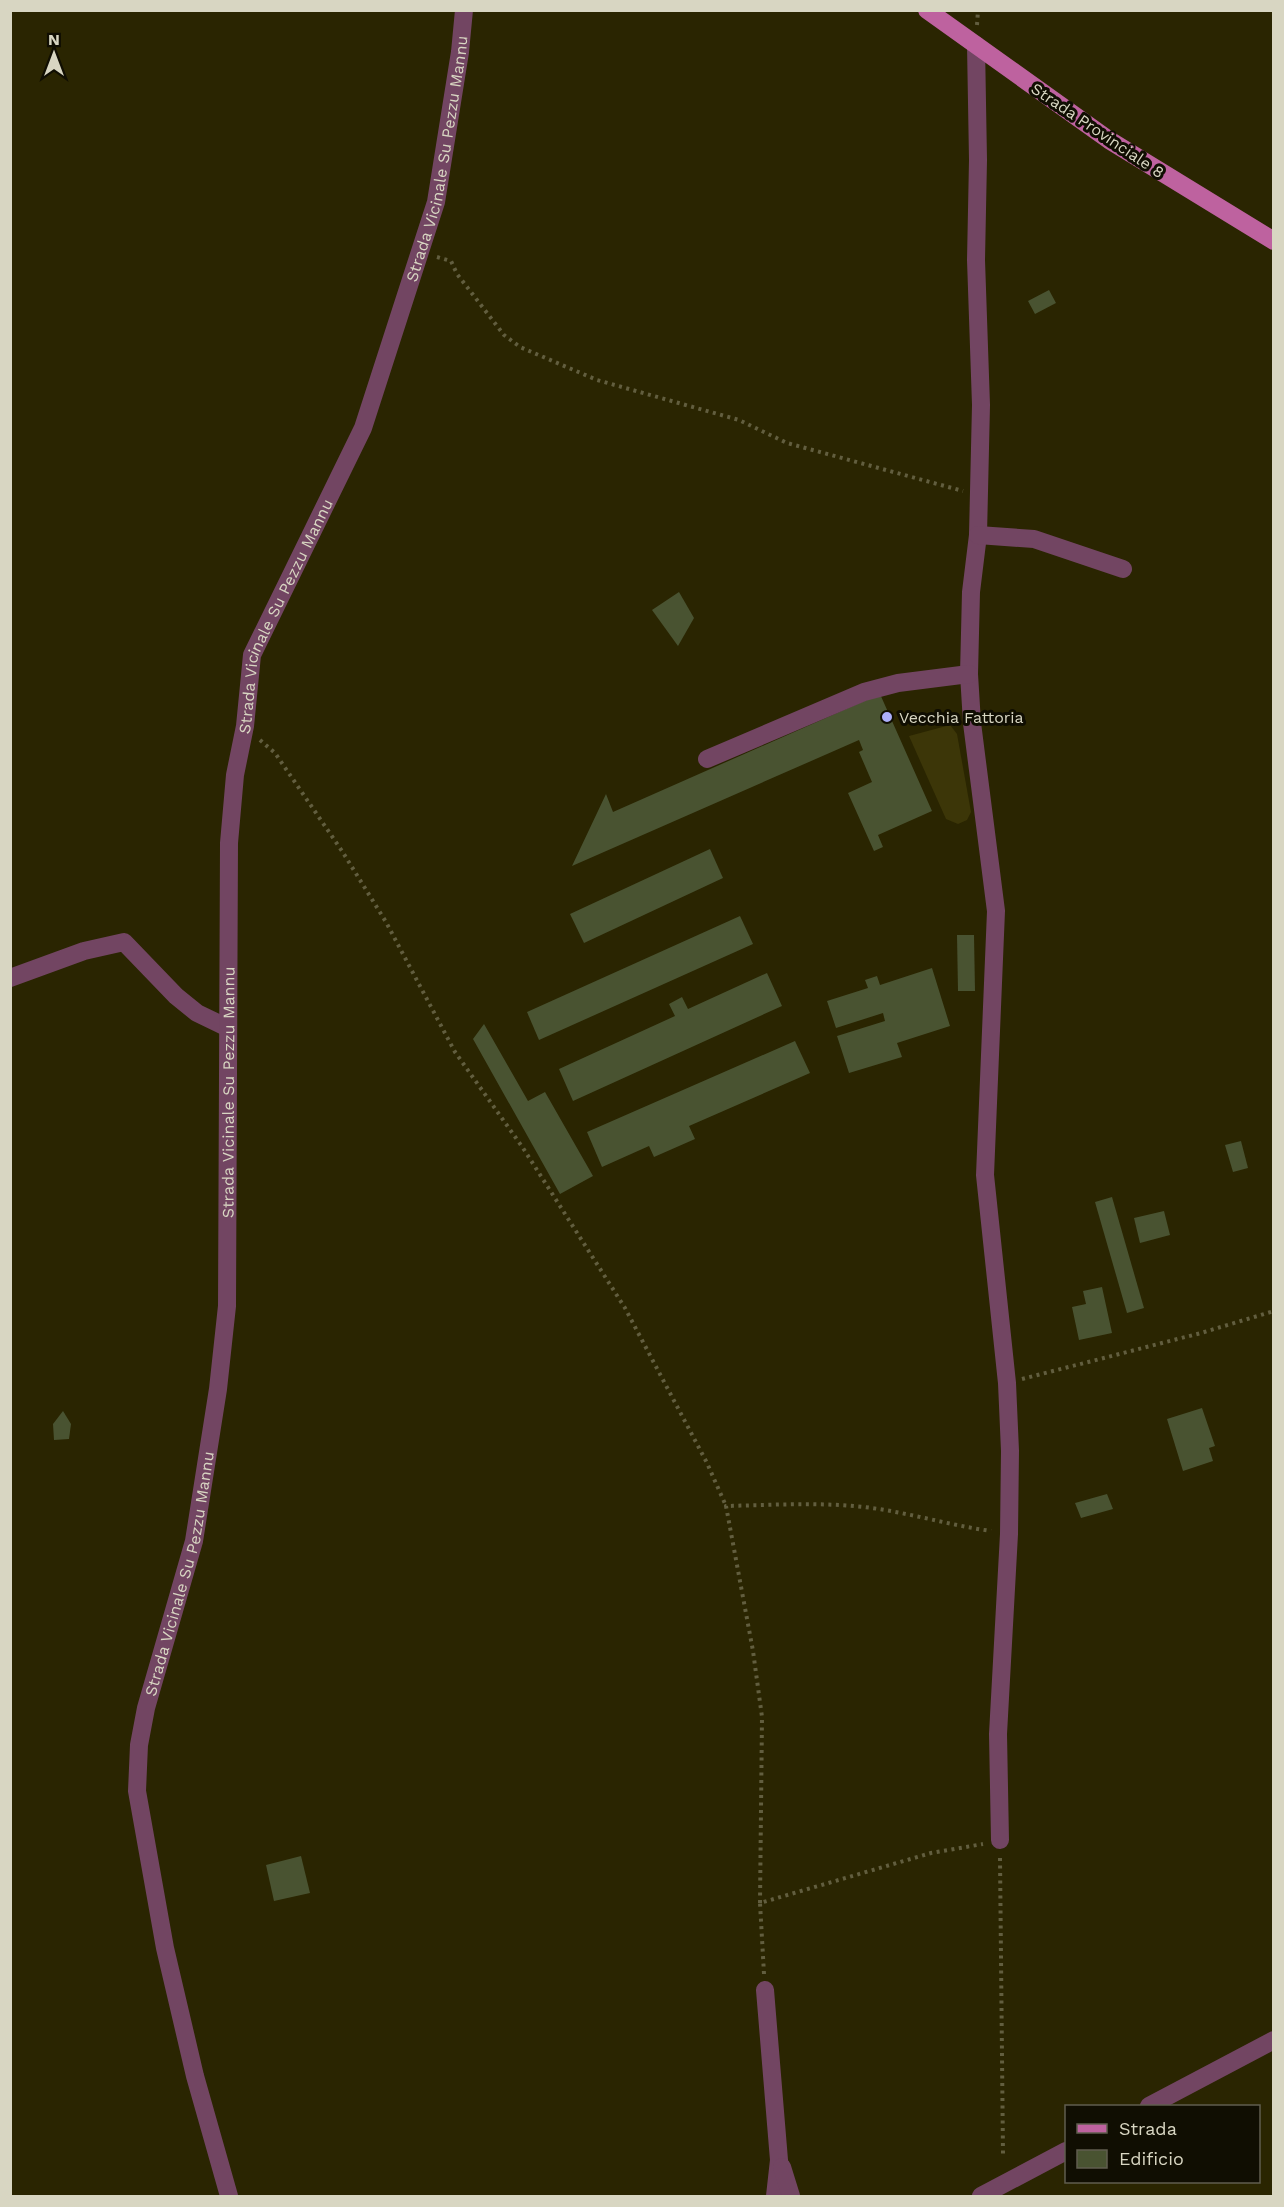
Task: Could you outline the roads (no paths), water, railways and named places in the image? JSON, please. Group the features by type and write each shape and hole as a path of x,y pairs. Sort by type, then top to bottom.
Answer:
{"main road":[{"name":"Strada Provinciale 8","path":"927,10 1109,140 1274,241"}],"street":[{"name":"Strada Vicinale Su Pezzu Mannu","path":"229,2196 195,2076 165,1948 137,1791 139,1745 146,1708 194,1541 218,1389 227,1306 229,843 235,776 245,726 252,656 363,428 436,202 460,52 464,10"},
{"path":"976,45 978,160 976,260 981,405 978,535 971,592 969,674 972,723 996,911 985,1175 1007,1383 1010,1451 1009,1534 998,1734 1000,1840"},
{"path":"978,535 1034,539 1123,569"},
{"path":"707,759 864,692 898,683 969,674"},
{"path":"10,978 84,951 124,942 176,996 197,1013 228,1028"},
{"path":"765,1990 779,2160 775,2196"},
{"path":"1151,2105 1274,2040"},
{"path":"981,2196 1065,2152"},
{"path":"779,2160 791,2196"}],"place":[{"name":"Vecchia Fattoria","path":"887,717"}]}
